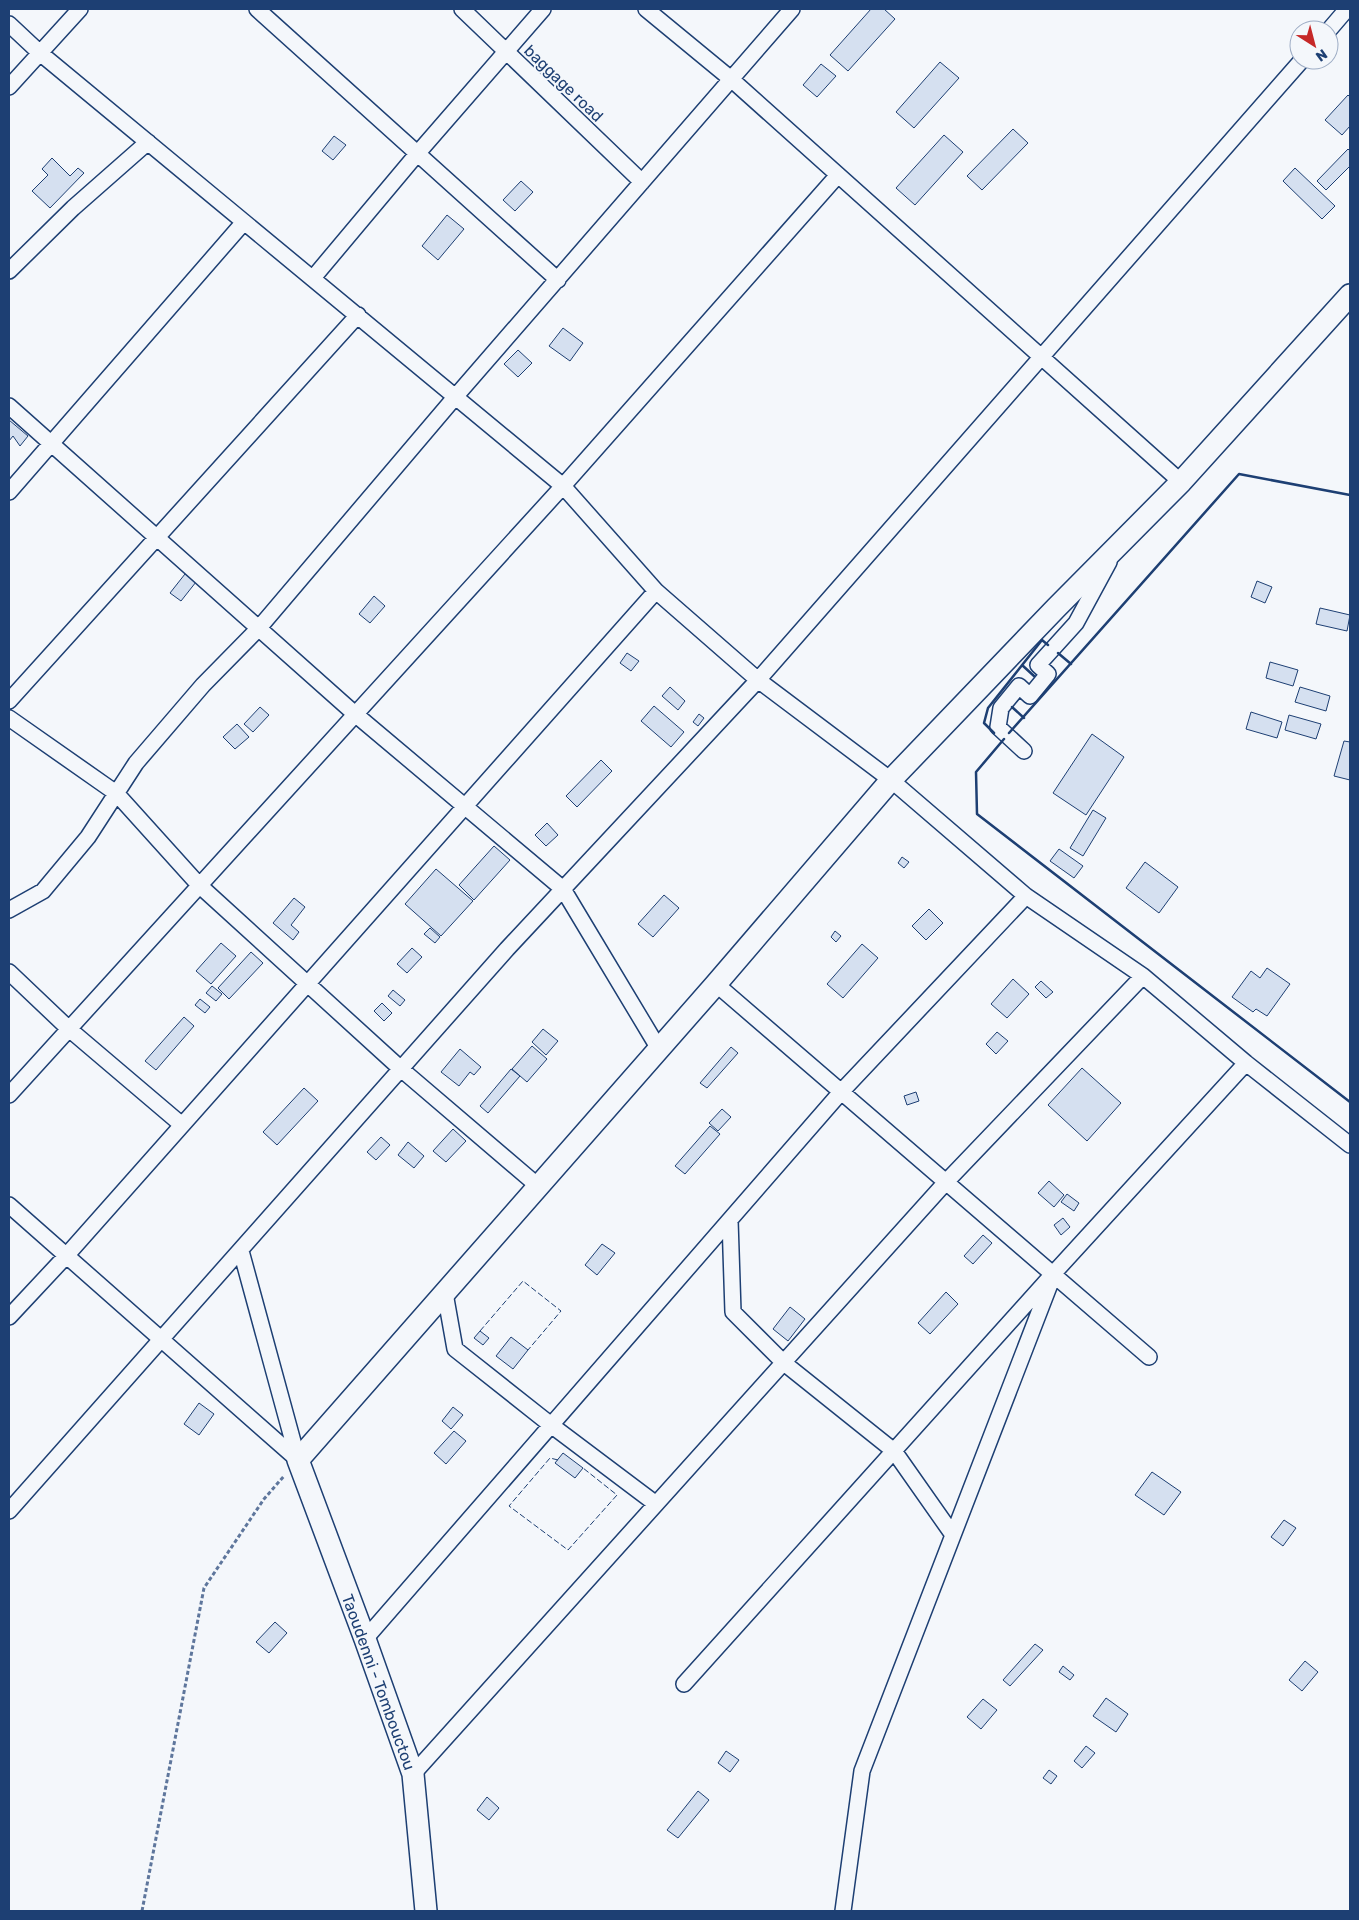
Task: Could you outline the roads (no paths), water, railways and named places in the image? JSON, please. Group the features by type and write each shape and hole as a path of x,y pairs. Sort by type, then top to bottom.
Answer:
{"street":[{"path":"9,87 80,9"},
{"path":"257,9 558,280"},
{"name":"baggage road","path":"462,9 642,182"},
{"path":"313,278 417,154 543,9"},
{"path":"646,9 731,79 1180,482"},
{"path":"9,910 43,891 88,837 136,763 203,684 259,628 456,396 792,9"},
{"path":"1337,20 1347,9"},
{"path":"9,24 40,53 563,486 656,592 758,680 891,780 1026,896 1143,976 1246,1063 1350,1145"},
{"path":"9,1511 507,949 758,680 1293,70"},
{"path":"9,271 73,208 148,142"},
{"path":"9,1095 563,486 838,175"},
{"path":"9,492 244,222"},
{"path":"298,1460 716,984 891,780 1180,482 1350,295"},
{"path":"9,701 358,316"},
{"path":"9,406 355,714 563,889 659,1049"},
{"path":"1024,751 998,727 1001,708 1019,686 1030,696 1048,674 1038,665 1076,623 1117,547"},
{"path":"9,1317 66,1256 656,592"},
{"path":"9,718 116,794 199,885 401,1069 538,1186"},
{"path":"365,1639 841,1092 1026,896"},
{"path":"9,972 69,1028 182,1125"},
{"path":"413,1774 946,1182 1143,976"},
{"path":"716,984 1149,1357"},
{"path":"684,1684 1053,1274 1246,1063"},
{"path":"9,1205 298,1460"},
{"path":"730,1220 734,1312 784,1363 894,1451 953,1535"},
{"path":"240,1251 298,1460"},
{"path":"843,1911 862,1770 1053,1274"},
{"path":"445,1293 455,1349 551,1425 656,1504"},
{"name":"Taoudenni - Tombouctou","path":"298,1460 413,1774 426,1911"}]}
